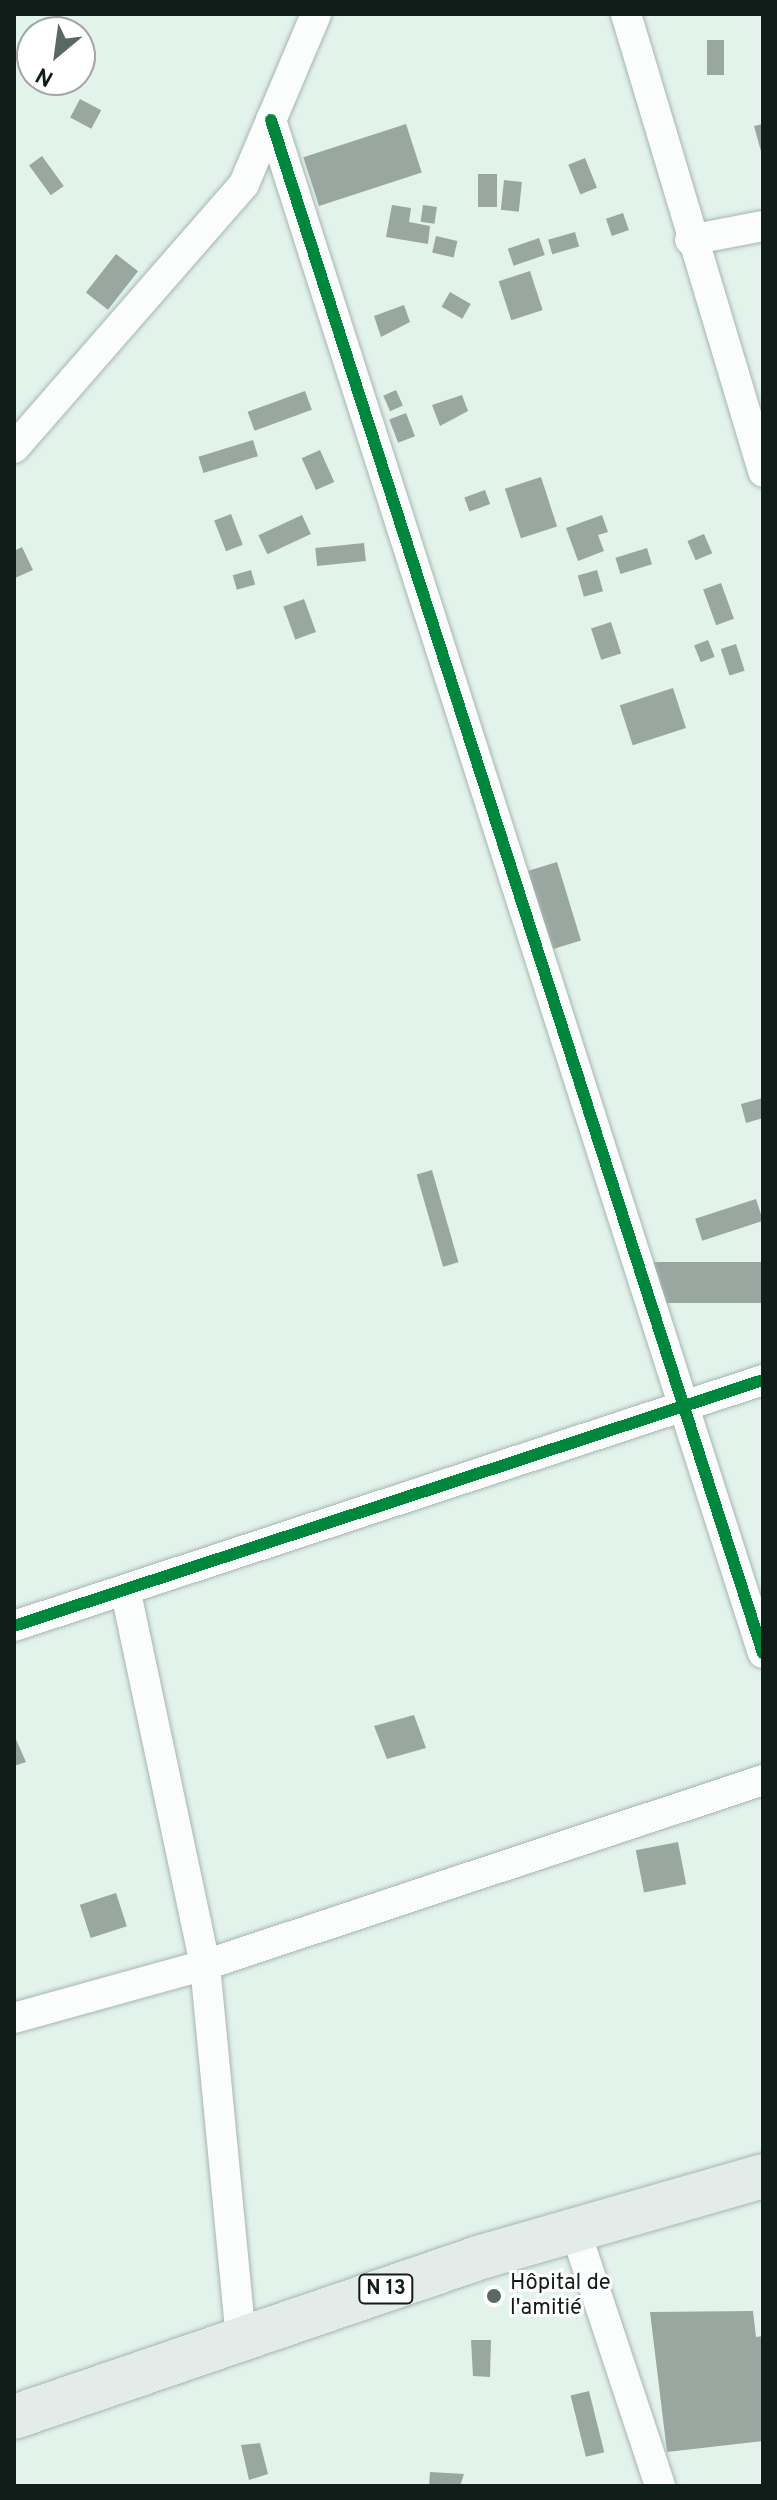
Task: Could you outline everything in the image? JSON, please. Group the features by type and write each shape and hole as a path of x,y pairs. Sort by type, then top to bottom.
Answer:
{"main road":[{"name":"N 13","path":"14,2417 241,2338 575,2230 763,2176"}],"street":[{"path":"14,448 244,184 316,14"},
{"path":"626,14 690,240 763,472"},
{"path":"271,120 763,1653"},
{"path":"690,240 763,226"},
{"path":"14,1626 126,1593 763,1380"},
{"path":"126,1593 205,1965 241,2338"},
{"path":"14,2018 205,1965 763,1780"},
{"path":"575,2230 660,2486"}],"building":[{"path":"707,40 724,40 724,75 707,75"},
{"path":"80,99 101,110 91,129 70,118"},
{"path":"406,124 422,173 319,206 303,157"},
{"path":"763,124 763,155 762,155 754,126"},
{"path":"42,156 64,186 51,195 29,165"},
{"path":"585,158 597,188 580,194 568,165"},
{"path":"478,174 497,174 497,207 478,207"},
{"path":"504,180 522,182 519,212 501,210"},
{"path":"392,205 411,208 409,222 430,226 428,244 386,237"},
{"path":"423,205 437,207 434,224 421,222"},
{"path":"623,213 629,230 612,236 606,219"},
{"path":"575,232 579,246 552,254 548,240"},
{"path":"436,236 457,241 454,258 432,253"},
{"path":"539,238 545,255 514,266 508,249"},
{"path":"116,254 138,271 108,310 86,293"},
{"path":"530,271 543,310 511,320 499,281"},
{"path":"450,292 471,304 462,319 442,307"},
{"path":"404,305 410,322 381,337 374,316"},
{"path":"396,390 403,406 390,411 383,396"},
{"path":"305,391 312,410 255,431 248,412"},
{"path":"462,395 468,411 440,426 432,405"},
{"path":"406,413 415,436 398,443 389,419"},
{"path":"253,440 258,456 203,473 198,457"},
{"path":"320,450 334,482 316,490 302,458"},
{"path":"541,477 557,526 521,538 505,489"},
{"path":"485,490 490,504 469,512 464,498"},
{"path":"231,514 243,545 226,551 214,520"},
{"path":"302,515 311,534 267,554 258,535"},
{"path":"602,515 608,532 598,535 604,551 578,561 566,528"},
{"path":"704,534 712,553 696,560 687,541"},
{"path":"364,543 366,561 317,566 315,548"},
{"path":"22,547 33,570 15,578 14,551"},
{"path":"647,548 652,564 620,574 615,558"},
{"path":"251,570 255,584 237,590 233,575"},
{"path":"597,570 603,591 584,597 578,576"},
{"path":"721,583 734,619 716,625 703,589"},
{"path":"304,599 316,632 295,639 283,607"},
{"path":"611,622 621,653 601,660 591,628"},
{"path":"708,640 715,657 701,662 694,646"},
{"path":"736,644 745,671 729,676 721,649"},
{"path":"673,688 686,728 633,745 620,705"},
{"path":"557,862 581,940 548,951 524,872"},
{"path":"763,1098 763,1118 746,1123 741,1104"},
{"path":"432,1170 458,1262 443,1267 417,1174"},
{"path":"756,1199 763,1221 702,1241 695,1219"},
{"path":"652,1262 763,1262 763,1303 652,1303"},
{"path":"414,1715 426,1748 387,1759 374,1726"},
{"path":"14,1735 26,1762 14,1766"},
{"path":"678,1842 686,1884 644,1892 636,1850"},
{"path":"116,1893 127,1926 91,1938 80,1905"},
{"path":"753,2311 756,2337 763,2336 763,2441 667,2452 650,2312"},
{"path":"471,2340 491,2340 490,2377 473,2376"},
{"path":"589,2391 604,2452 586,2457 571,2396"},
{"path":"260,2443 268,2474 249,2480 241,2445"},
{"path":"430,2472 464,2474 460,2486 429,2486"}],"cycle path":[{"path":"271,120 763,1653"},
{"path":"14,1626 763,1380"}],"place":[{"name":"Hôpital de l'amitié","path":"494,2296"}]}
